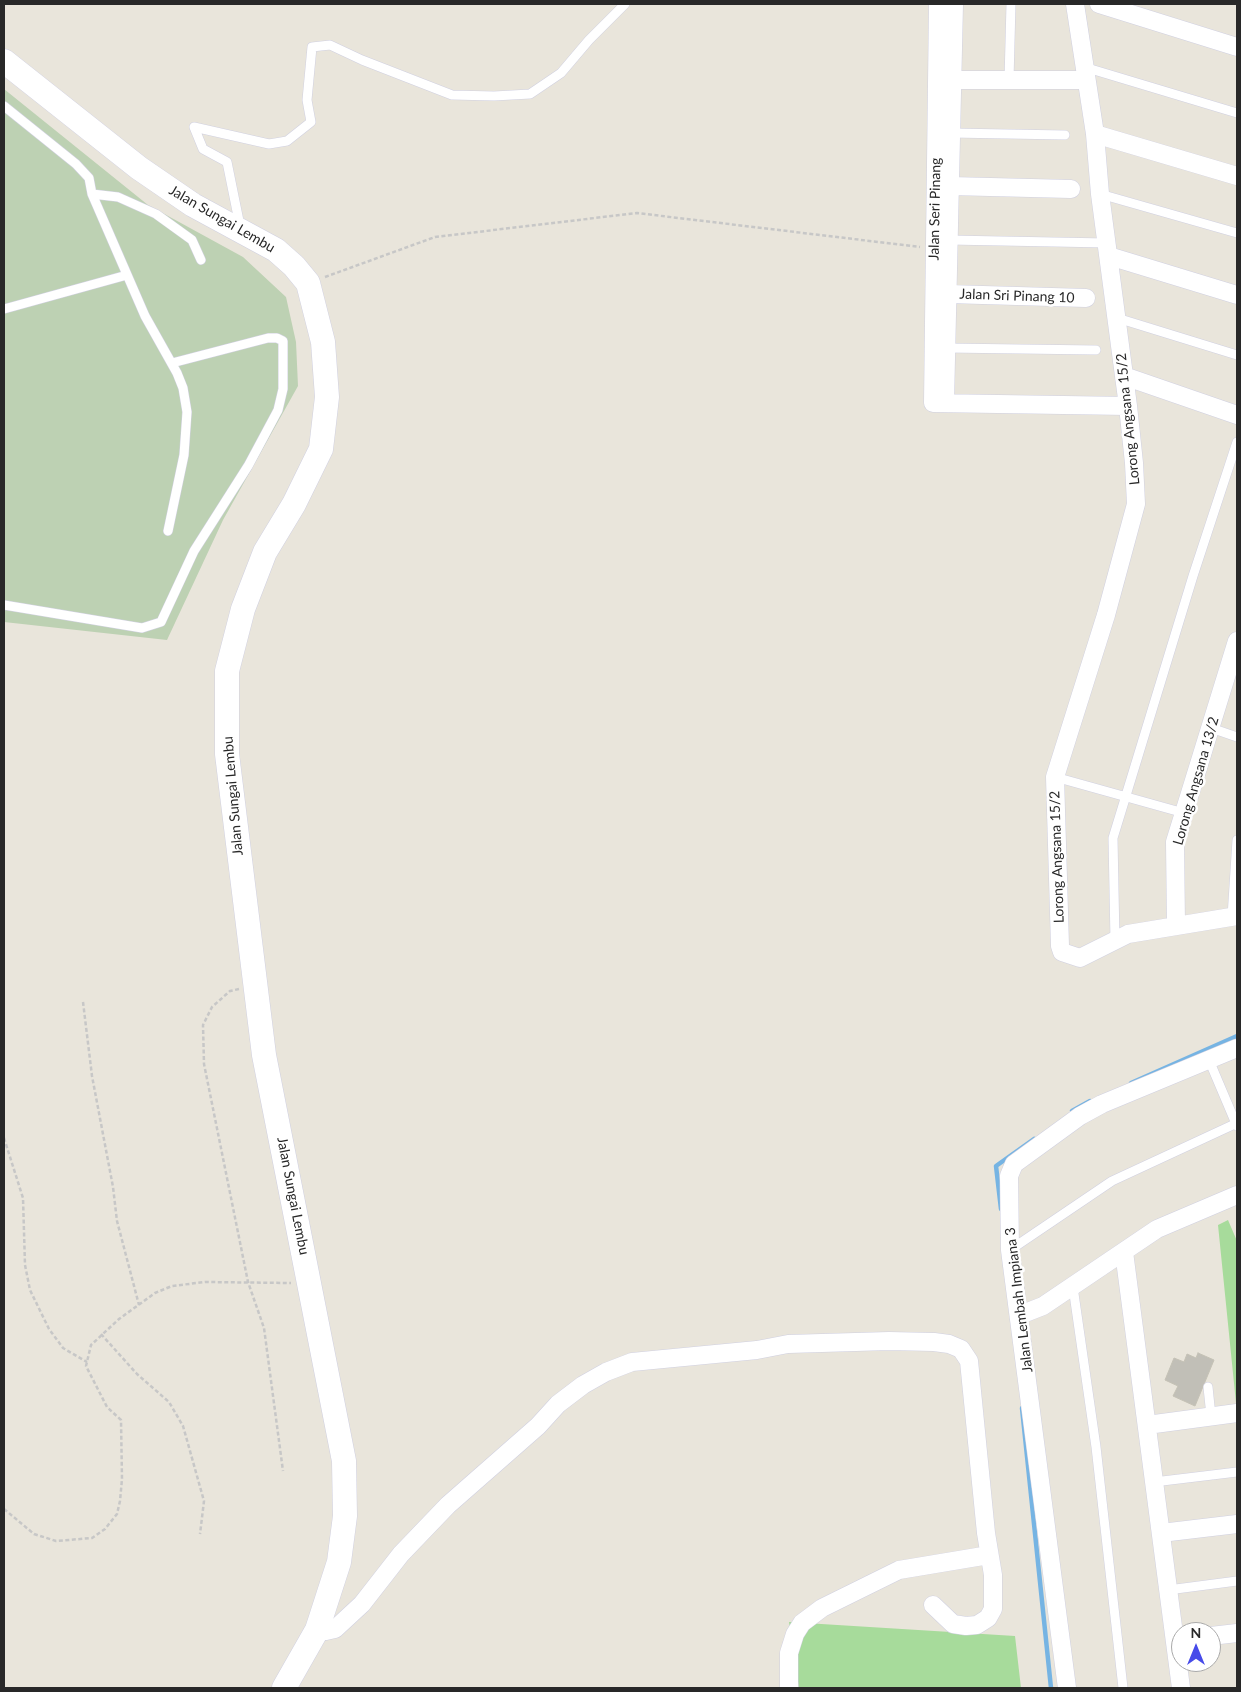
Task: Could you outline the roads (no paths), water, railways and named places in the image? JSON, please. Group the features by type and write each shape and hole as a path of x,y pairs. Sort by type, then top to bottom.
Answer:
{"main road":[{"name":"Jalan Sungai Lembu","path":"4,61 139,168 193,205 276,250 294,266 308,284 322,342 326,388 325,425 321,450 294,504 265,552 244,609 227,671 227,754 264,1055 310,1281 344,1462 345,1516 339,1562 317,1630 284,1688"}],"street":[{"name":"Jalan Seri Pinang","path":"938,4 944,80 951,133 950,186 941,244 948,294 945,402 933,403 941,244 944,80 954,4"},
{"name":"Lorong Angsana 15/2","path":"1075,4 1094,134 1128,406 1136,504 1106,615 1055,777 1060,946 1062,952 1080,958 1115,941"},
{"path":"1099,4 1237,46"},
{"path":"944,80 1009,80 1085,74"},
{"path":"1094,134 1237,176"},
{"path":"950,186 1071,189"},
{"path":"1108,250 1237,295"},
{"name":"Jalan Sri Pinang 10","path":"948,294 1086,298"},
{"path":"1124,376 1237,415"},
{"path":"945,402 1128,406"},
{"name":"Lorong Angsana 13/2","path":"1176,925 1175,842 1237,641"},
{"path":"1115,941 1128,934 1235,916"},
{"name":"Jalan Lembah Impiana 3","path":"1067,1688 1020,1315 1010,1250 1009,1176 1014,1164 1080,1116 1102,1104 1237,1048"},
{"path":"1020,1315 1043,1306 1157,1229 1237,1195"},
{"path":"1124,1252 1168,1590 1174,1622"},
{"path":"317,1630 326,1632 335,1629 362,1604 401,1554 448,1505 538,1426 558,1404 583,1385 606,1372 632,1362 757,1350 788,1344 889,1341 934,1342 949,1344 961,1349 969,1361 994,1596 993,1609 988,1618 977,1625 953,1624 933,1605"},
{"path":"1147,1424 1237,1413"},
{"path":"1161,1533 1237,1524"},
{"path":"789,1688 789,1652 794,1634 802,1623 822,1608 851,1592 899,1570 989,1555"},
{"path":"1221,1635 1237,1633"},
{"path":"1180,1672 1181,1688"}],"lane":[{"path":"241,230 227,162 203,150 194,127 269,144 287,141 311,122 307,100 312,47 330,45 362,60 452,95 494,96 530,94 560,72 588,40 624,4"},
{"path":"1009,80 1011,4"},
{"path":"1085,74 1237,113"},
{"path":"4,106 76,164 89,178 92,194 144,316 172,363 183,388 187,412 184,455 168,531"},
{"path":"951,133 1065,135"},
{"path":"92,194 118,197 156,214 192,240 201,260"},
{"path":"1100,194 1237,233"},
{"path":"941,244 1108,250"},
{"path":"4,309 127,275"},
{"path":"1117,318 1237,355"},
{"path":"4,605 142,628 161,622 194,551 248,466 278,410 283,389 283,341 277,338 268,338 172,363"},
{"path":"946,348 1096,350"},
{"path":"1115,941 1113,838 1193,576 1237,442"},
{"path":"1210,728 1237,737"},
{"path":"1055,777 1184,813"},
{"path":"1235,916 1237,840"},
{"path":"1010,1250 1112,1181 1237,1124 1209,1060"},
{"path":"1073,1287 1096,1447 1123,1688"},
{"path":"1208,1387 1211,1416"},
{"path":"1154,1482 1237,1472"},
{"path":"1168,1590 1237,1581"}],"waterway":[{"path":"1131,1083 1237,1036"},
{"path":"1072,1111 1090,1101"},
{"path":"1001,1209 996,1166 1034,1139"},
{"path":"1022,1408 1051,1688"}]}
